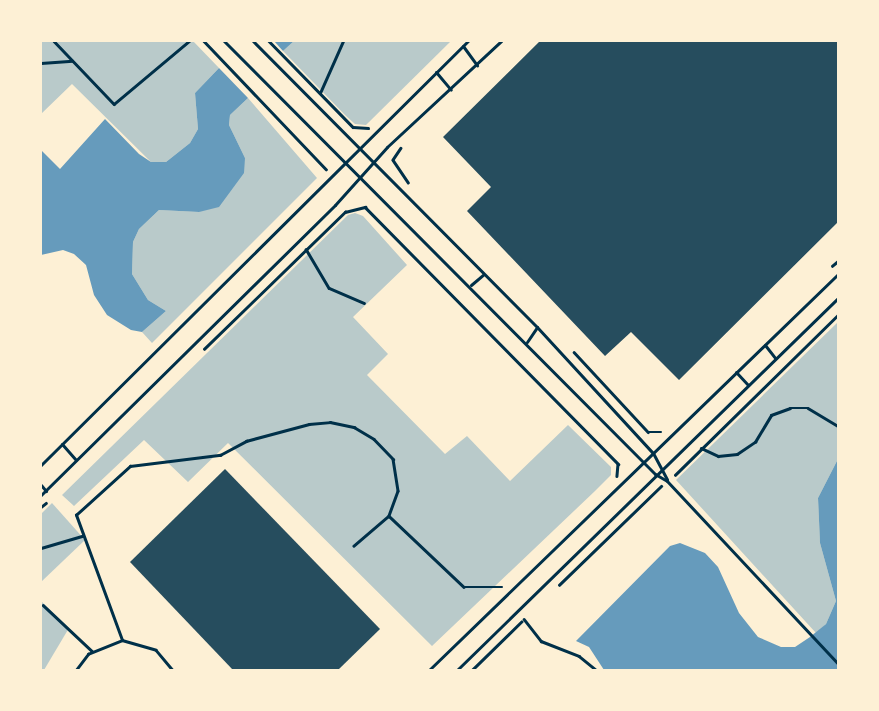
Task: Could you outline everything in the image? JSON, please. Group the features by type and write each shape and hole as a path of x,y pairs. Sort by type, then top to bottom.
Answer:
{"lane":[{"path":"224,41 471,285 655,474 667,481 810,637 838,664"},
{"path":"253,41 372,164 537,328 653,453 662,466 667,481"},
{"path":"41,465 348,165 468,41"},
{"path":"41,495 372,164 501,41"},
{"path":"463,46 477,65"},
{"path":"436,72 451,90"},
{"path":"429,670 838,274"},
{"path":"471,285 484,275"},
{"path":"457,670 662,466 838,298"},
{"path":"527,342 537,328"},
{"path":"765,345 775,358"},
{"path":"736,372 748,385"},
{"path":"62,444 76,460"},
{"path":"41,486 46,491"}],"path":[{"path":"54,41 114,104 189,41"},
{"path":"204,41 324,163 327,174"},
{"path":"269,41 353,127 360,130 372,123"},
{"path":"320,93 343,41"},
{"path":"41,62 73,61"},
{"path":"403,144 393,160 411,186"},
{"path":"199,354 345,212 365,207 618,464 617,477 610,484"},
{"path":"306,249 329,288 364,303"},
{"path":"824,274 838,261"},
{"path":"552,592 838,315"},
{"path":"571,349 648,432 661,432 668,426"},
{"path":"701,448 718,456 737,454 755,442 771,415 790,408 808,408 838,426"},
{"path":"122,640 82,536 76,515 130,466 220,455 283,430 330,422 362,431 393,459 398,491 389,516 354,546"},
{"path":"41,507 48,500"},
{"path":"389,516 464,586 506,586"},
{"path":"41,548 82,536"},
{"path":"42,606 92,651"},
{"path":"472,670 528,615"},
{"path":"524,619 540,641 580,656 596,670"},
{"path":"76,670 92,651 122,640 156,650 173,670"}],"shaded area":[{"path":"41,41 193,41 219,68 195,93 198,129 190,143 166,162 151,162 72,84 41,114"},
{"path":"294,41 451,41 366,125 355,124 283,51"},
{"path":"248,98 317,178 152,343 142,332 166,311 148,300 132,274 133,242 139,229 159,210 199,212 245,158 229,125 230,115"},
{"path":"355,213 363,216 407,265 353,317 388,354 367,375 445,454 467,436 510,481 568,425 611,467 611,475 595,491 432,646 228,443 188,482 144,440 74,506 62,495 348,215"},
{"path":"838,322 838,459 818,498 820,543 836,601 826,624 816,633 676,480"},
{"path":"52,503 85,540 41,582 41,514"},
{"path":"41,601 69,628 44,670 41,670"}],"water":[{"path":"274,41 294,41 283,51"},
{"path":"219,68 248,98 230,115 229,125 245,158 244,173 219,207 199,212 159,210 139,229 133,242 132,274 148,300 166,311 142,332 131,330 107,315 94,295 86,265 74,254 63,250 41,255 41,150 60,169 105,119 139,154 151,162 166,162 190,143 198,129 195,93"},
{"path":"838,459 838,670 604,670 589,647 576,641 670,546 680,543 705,553 718,567 739,613 758,637 781,647 795,647 810,637 826,624 836,601 820,543 818,498"}],"building":[{"path":"540,41 838,41 838,222 679,380 631,332 605,356 467,211 491,187 443,137"},
{"path":"225,469 380,629 338,670 233,670 130,562"}]}
